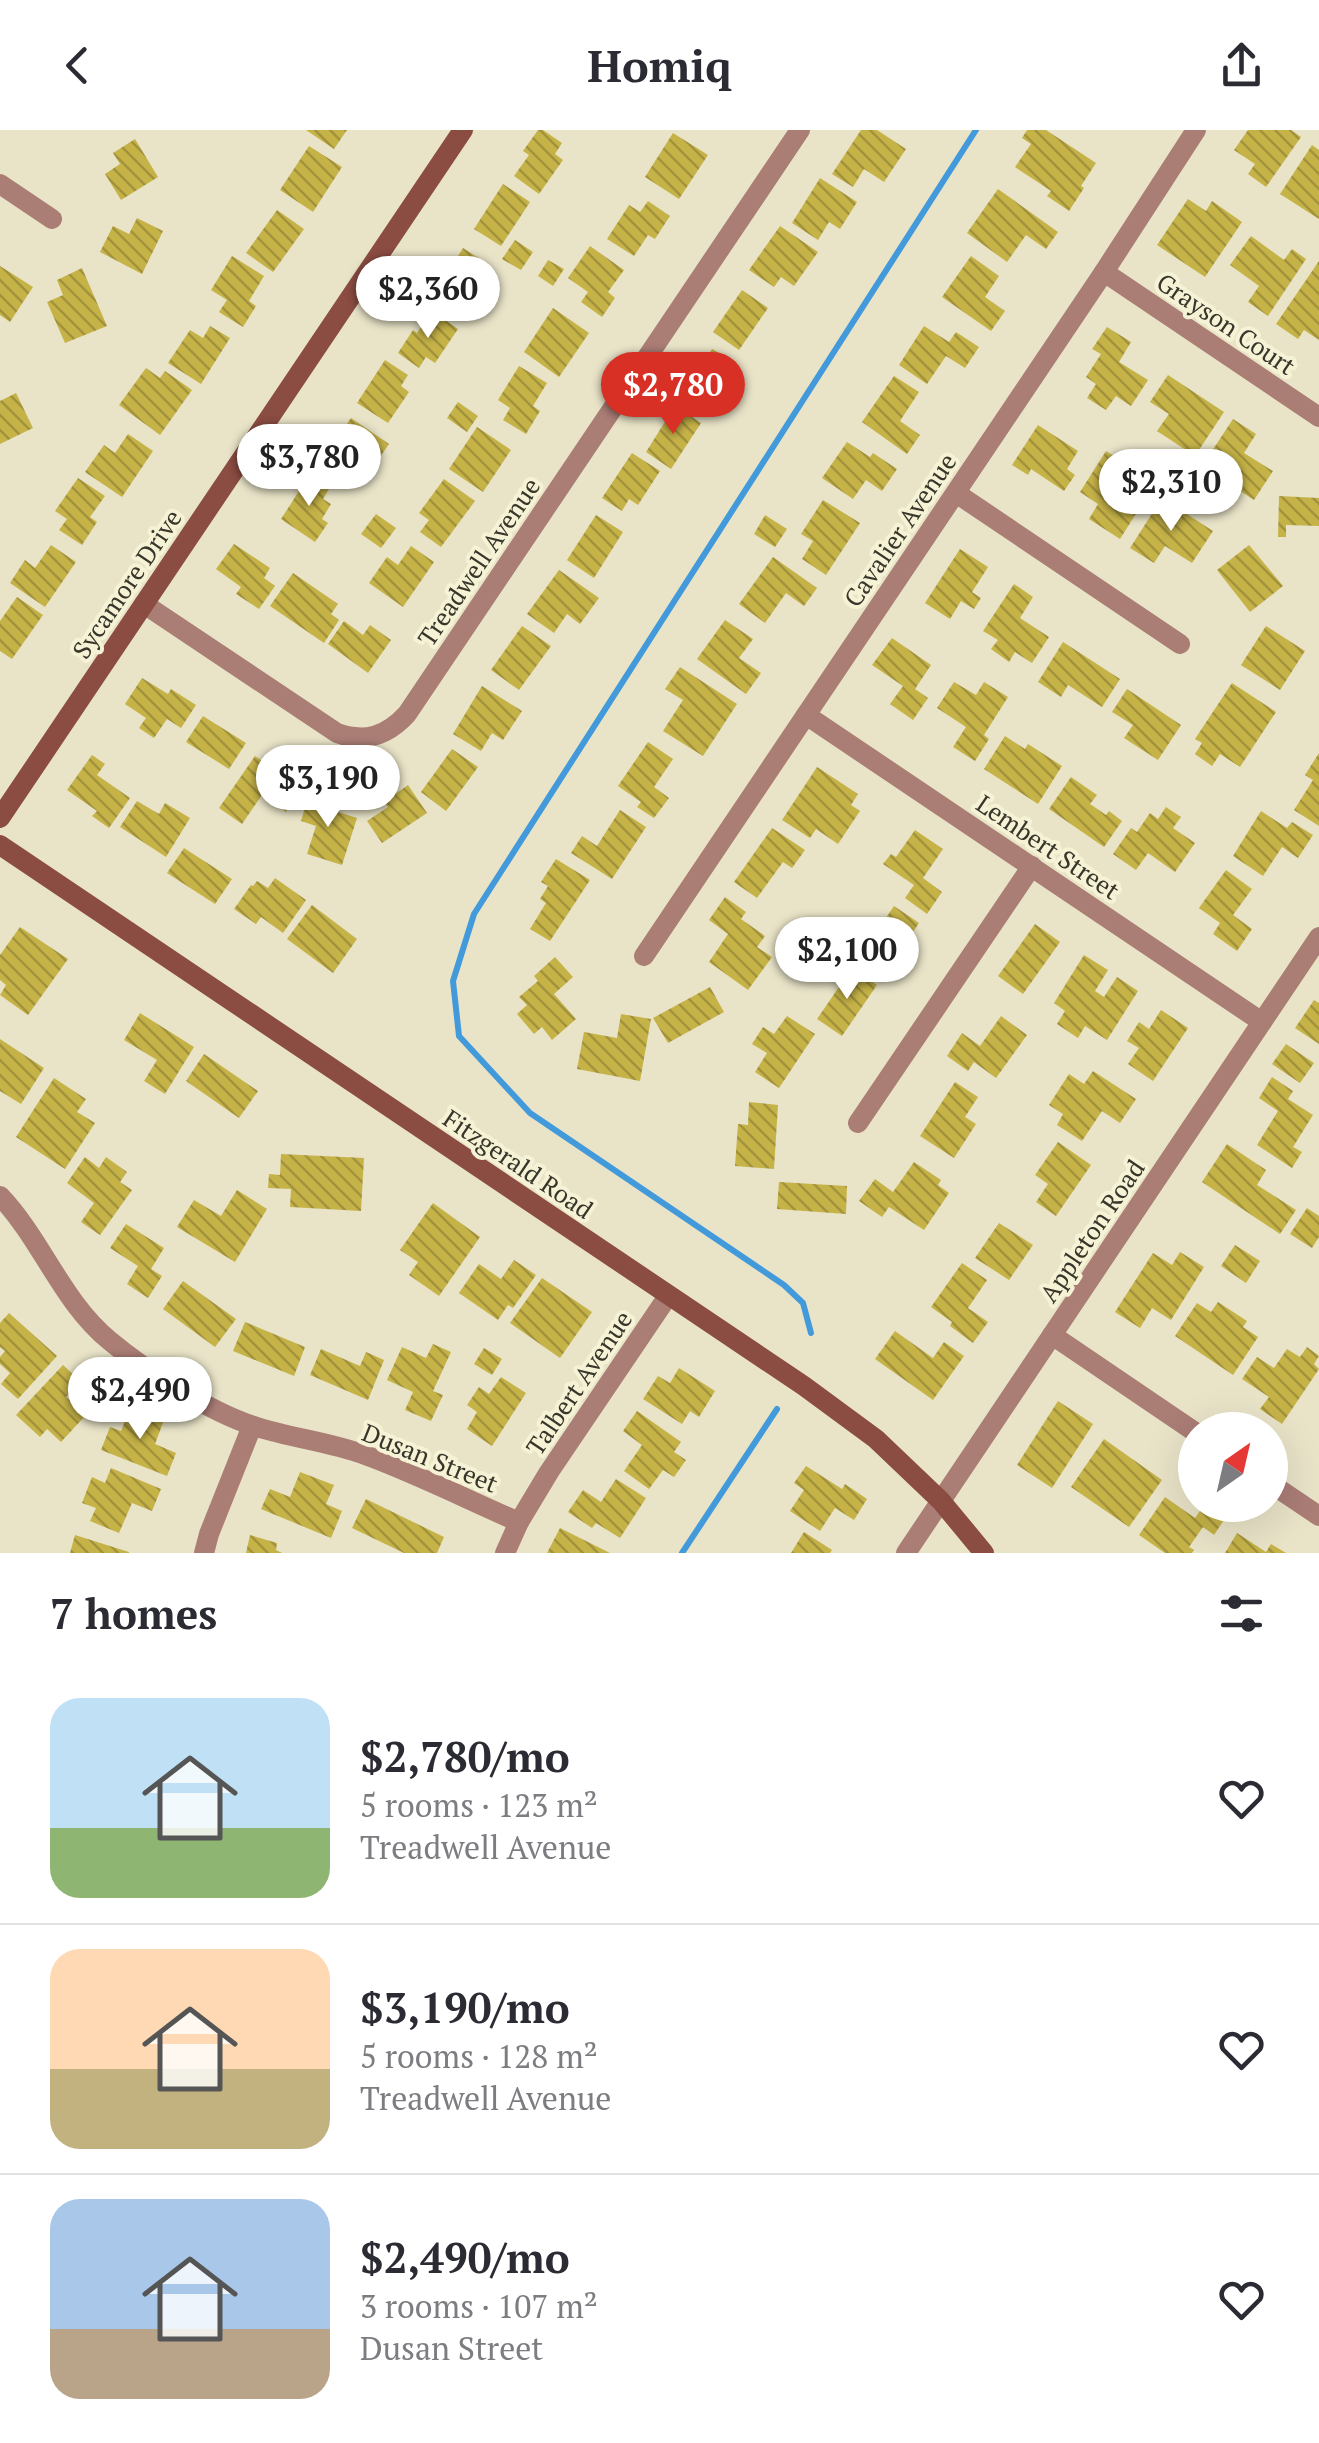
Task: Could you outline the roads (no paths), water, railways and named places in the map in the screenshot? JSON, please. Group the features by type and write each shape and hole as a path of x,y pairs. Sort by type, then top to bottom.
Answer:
{"main road":[{"name":"Sycamore Drive","path":"0,818 463,130"},
{"name":"Fitzgerald Road","path":"0,846 830,1405 876,1439 941,1500 984,1553"}],"street":[{"name":"Treadwell Avenue","path":"144,604 337,733 367,738 396,726 800,130"},
{"name":"Cavalier Avenue","path":"644,956 1196,130"},
{"path":"0,184 52,219"},
{"name":"Grayson Court","path":"1104,272 1319,417"},
{"path":"956,493 1180,644"},
{"name":"Lembert Street","path":"806,715 1262,1022"},
{"path":"858,1123 1032,866"},
{"name":"Appleton Road","path":"906,1553 1319,937"},
{"name":"Dusan Street","path":"0,1196 33,1236 68,1294 107,1339 154,1374 252,1426 363,1454 519,1522"},
{"name":"Talbert Avenue","path":"506,1553 519,1522 549,1472 668,1296"},
{"path":"1052,1336 1178,1421"},
{"path":"204,1553 252,1426"},
{"path":"1288,1494 1319,1516"}],"waterway":[{"path":"811,1333 803,1303 784,1285 530,1113 459,1036 453,981 474,914 976,130"},
{"path":"682,1553 777,1409"}]}
